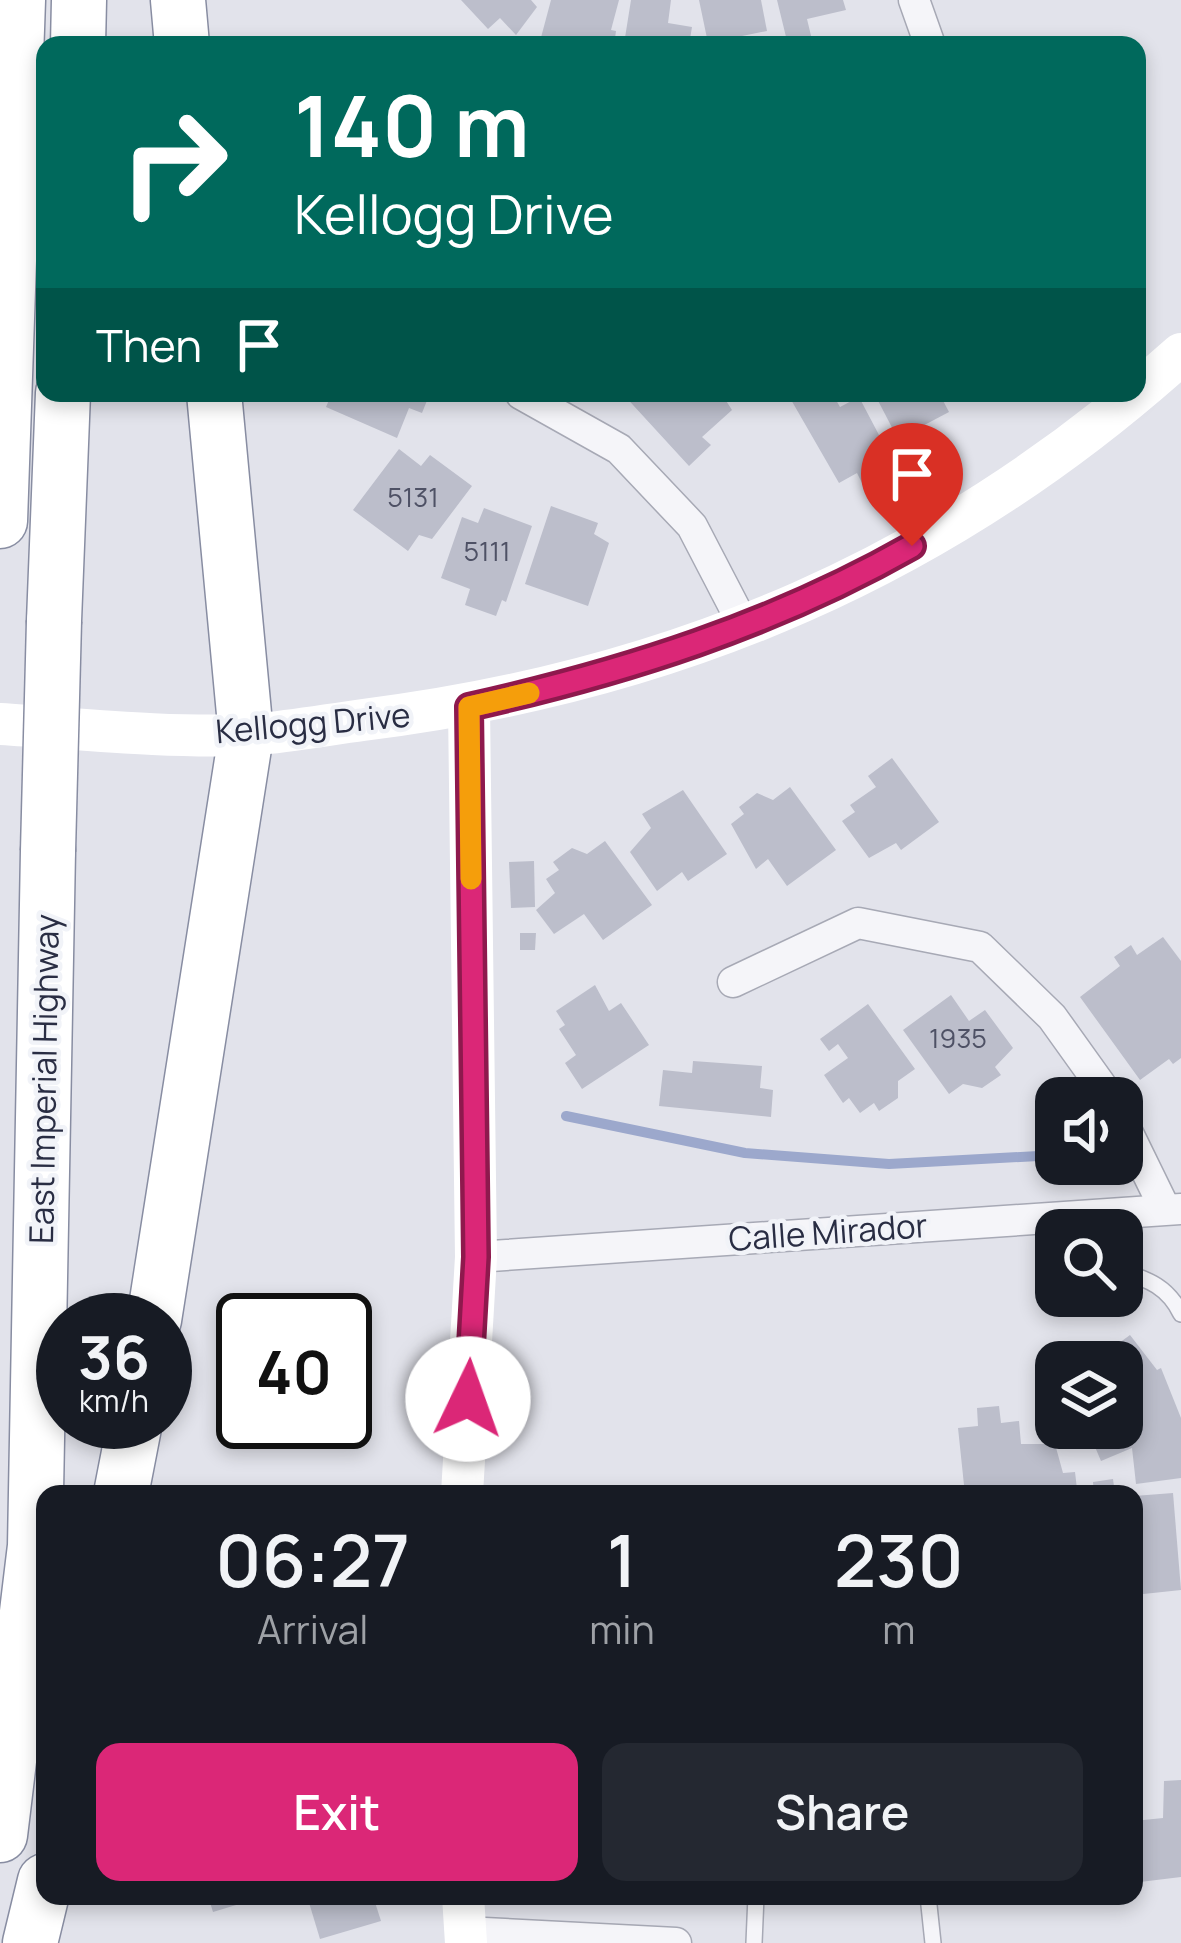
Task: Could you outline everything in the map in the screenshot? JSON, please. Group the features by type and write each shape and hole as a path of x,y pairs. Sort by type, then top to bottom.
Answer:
{"highway":[{"path":"0,521 18,0"},
{"path":"78,36 80,0"},
{"path":"178,0 181,36"},
{"name":"East Imperial Highway","path":"0,1835 34,1546 48,851 64,402"},
{"path":"158,1293 247,734 215,402"},
{"path":"123,1485 130,1449"},
{"path":"30,1943 39,1905"}],"main road":[{"name":"Kellogg Drive","path":"1146,378 1181,354"},
{"name":"Kellogg Drive","path":"0,724 247,734 469,707 604,676 745,628 846,584 979,508 1111,403"},
{"path":"463,1485 476,1257 469,707"}],"street":[{"path":"914,0 927,36"},
{"path":"536,402 619,448 692,526 745,628"},
{"path":"733,982 858,922 980,947 1052,1018 1096,1077"},
{"path":"1143,1157 1173,1209"},
{"name":"Calle Mirador","path":"1143,1213 1173,1209"},
{"name":"Calle Mirador","path":"476,1257 1035,1225"},
{"path":"465,1924 676,1943"}],"lane":[{"path":"1143,1277 1172,1297 1181,1314"},
{"path":"754,1943 756,1905"},
{"path":"929,1905 933,1943"}],"building":[{"path":"461,0 531,0 537,7 516,35 500,18 488,29"},
{"path":"551,0 619,0 611,30 615,36 541,36"},
{"path":"631,0 671,0 668,23 692,27 690,36 625,36"},
{"path":"699,0 761,0 767,31 707,36"},
{"path":"777,0 843,0 846,10 807,19 811,36 786,36"},
{"path":"328,402 426,402 422,413 409,408 397,438 326,407"},
{"path":"630,402 727,402 732,410 702,437 711,445 689,466"},
{"path":"792,402 837,402 840,407 862,402 899,473 866,491 857,473 839,483"},
{"path":"879,402 944,402 949,412 898,439"},
{"path":"399,449 421,466 430,455 472,486 432,539 419,535 408,551 353,510"},
{"path":"551,506 598,523 594,534 609,543 588,606 525,584"},
{"path":"484,508 532,526 506,602 502,600 496,616 465,605 470,589 441,578 462,517 478,523"},
{"path":"892,758 939,822 901,850 896,843 869,858 842,821 855,812 850,805 876,787 868,776"},
{"path":"790,787 836,850 787,886 768,859 756,869 731,824 744,814 739,807 757,793 773,800"},
{"path":"683,790 727,854 688,881 682,872 657,891 630,852 651,828 642,814"},
{"path":"605,841 652,905 603,940 584,914 554,934 536,910 555,893 546,879 559,870 553,862 572,848 587,854"},
{"path":"534,861 535,907 511,908 509,862"},
{"path":"520,933 536,933 535,950 520,950"},
{"path":"1163,937 1181,961 1181,1058 1173,1064 1169,1059 1143,1078 1080,997 1120,966 1114,957 1131,945 1137,955"},
{"path":"595,985 609,1011 621,1003 649,1045 582,1089 565,1063 576,1055 559,1029 565,1025 556,1011"},
{"path":"951,995 969,1021 985,1010 1013,1048 995,1067 1001,1075 982,1088 963,1084 949,1094 903,1030"},
{"path":"868,1004 915,1069 898,1081 898,1098 879,1111 874,1103 860,1113 849,1098 843,1103 824,1075 848,1058 838,1044 829,1051 820,1039"},
{"path":"693,1061 762,1066 760,1088 773,1090 771,1117 659,1106 663,1070 692,1073"},
{"path":"1143,1352 1157,1370 1161,1368 1181,1418 1181,1478 1136,1484 1132,1449 1143,1449"},
{"path":"999,1406 1001,1423 1019,1421 1021,1444 1056,1449 1063,1473 1075,1472 1077,1485 964,1485 958,1428 978,1426 977,1408"},
{"path":"1096,1449 1130,1449 1101,1461"},
{"path":"1113,1479 1114,1485 1093,1485"},
{"path":"1173,1493 1181,1590 1143,1594 1143,1495"},
{"path":"1181,1780 1181,1877 1143,1882 1143,1820 1163,1818 1164,1781"},
{"path":"310,1905 376,1905 381,1921 320,1939"}],"waterway":[{"path":"566,1116 745,1153 889,1164 1035,1156"}],"slow traffic":[{"path":"471,879 469,707 529,693"}],"route":[{"path":"468,1399 476,1257 469,707 604,676 745,628 846,584 912,546"}]}
